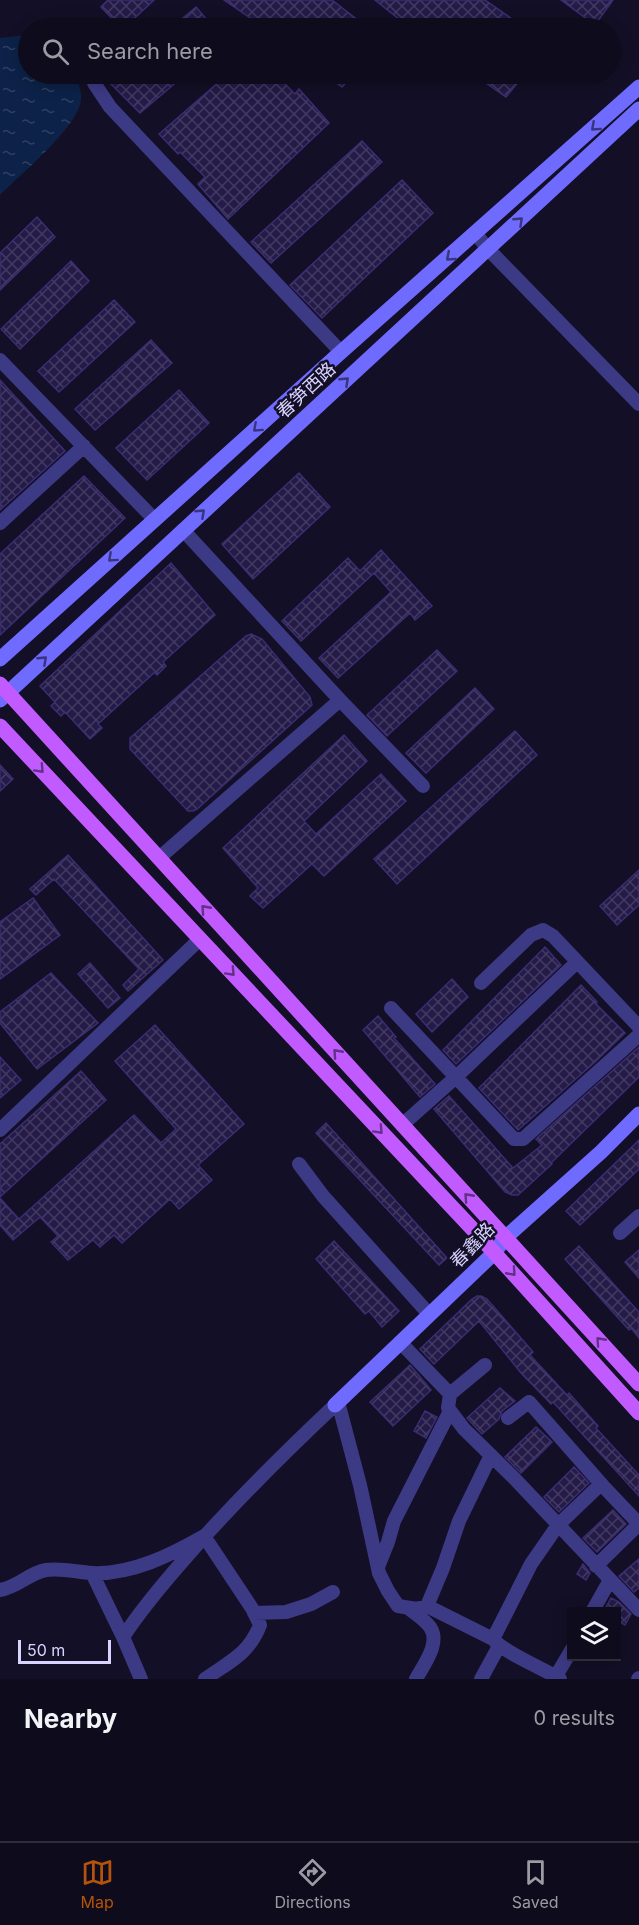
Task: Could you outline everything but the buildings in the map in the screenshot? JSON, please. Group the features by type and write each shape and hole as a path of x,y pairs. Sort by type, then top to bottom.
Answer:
{"main road":[{"name":"春笋西路","path":"0,659 639,87"},
{"name":"春笋西路","path":"2,692 183,530 639,109"},
{"path":"2,692 159,858 639,1384"},
{"path":"0,726 494,1253 639,1413"},
{"name":"春鑫路","path":"336,1403 639,1114"},
{"name":"春鑫路","path":"506,1239 533,1224 639,1127"}],"street":[{"path":"95,84 110,106 341,352"},
{"path":"476,234 639,404"},
{"path":"0,360 155,520"},
{"path":"0,523 84,447"},
{"path":"183,530 339,700 423,786"},
{"path":"159,858 339,700"},
{"path":"481,983 531,935 543,930 553,936 639,1027"},
{"path":"0,1130 200,939"},
{"path":"402,1125 577,962"},
{"path":"391,1008 514,1139 523,1139 639,1035"},
{"path":"299,1164 323,1196 429,1314"},
{"path":"620,1233 639,1216"},
{"path":"400,1342 450,1394"},
{"path":"485,1365 450,1394 448,1408 464,1429 639,1610"},
{"path":"508,1418 529,1401 639,1524 596,1566"},
{"path":"123,1637 141,1610 204,1536 261,1475 336,1403 360,1485 378,1567 388,1591 398,1606 417,1609 427,1606 558,1678 567,1659"},
{"path":"378,1567 394,1521 450,1411"},
{"path":"427,1606 459,1521 491,1455"},
{"path":"481,1679 531,1564 558,1525 601,1484"},
{"path":"0,1590 17,1585 42,1571 60,1569 92,1573 131,1568 178,1551 204,1536"},
{"path":"204,1536 260,1625 256,1636 245,1651 205,1679"},
{"path":"92,1573 141,1679"},
{"path":"594,1607 609,1580"},
{"path":"254,1613 286,1612 311,1604 333,1592"},
{"path":"408,1608 430,1626 434,1640 416,1679"}],"water":[{"path":"18,36 18,84 78,84 81,100 70,123 59,137 0,195 0,38"}]}
